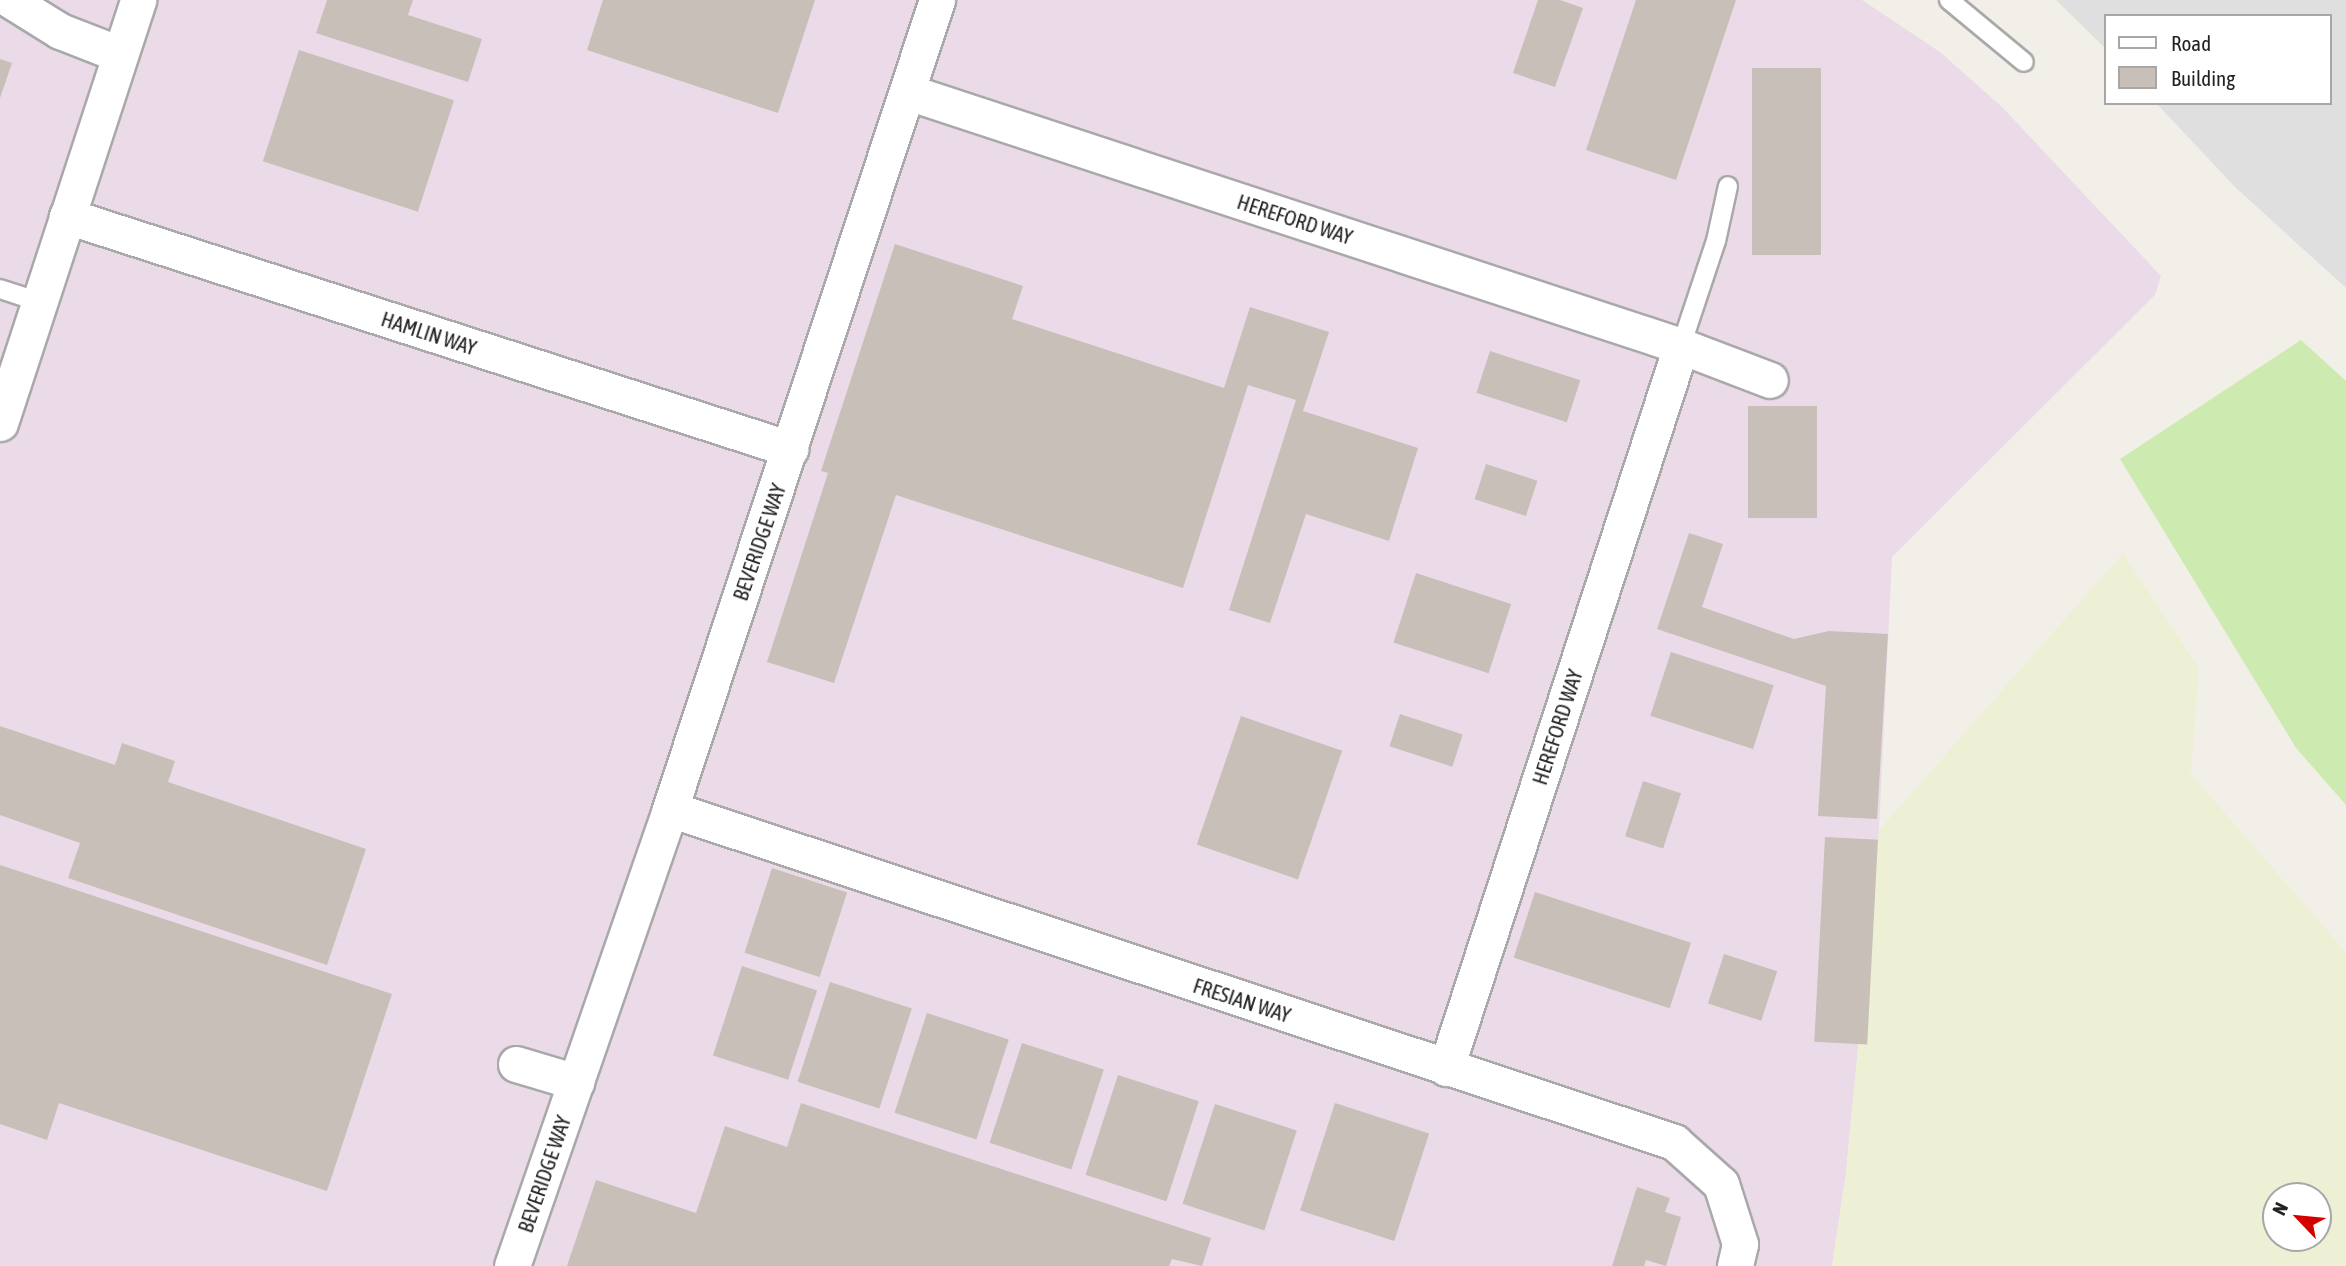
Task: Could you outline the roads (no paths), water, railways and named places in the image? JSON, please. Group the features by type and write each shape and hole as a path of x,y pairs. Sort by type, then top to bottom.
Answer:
{"street":[{"path":"10,0 60,31 120,54"},
{"path":"0,423 37,302 138,0"},
{"name":"BEVERIDGE WAY","path":"512,1266 670,809 937,0"},
{"name":"HEREFORD WAY","path":"908,92 1681,346 1770,380"},
{"name":"HAMLIN WAY","path":"67,216 790,449"},
{"name":"HEREFORD WAY","path":"1446,1068 1681,346"},
{"name":"FRESIAN WAY","path":"670,809 1674,1142 1721,1184 1740,1244 1735,1266"},
{"path":"516,1064 576,1082"}],"lane":[{"path":"1949,0 2024,62"},
{"path":"1681,346 1716,241 1728,186"},
{"path":"0,289 37,302"}]}
